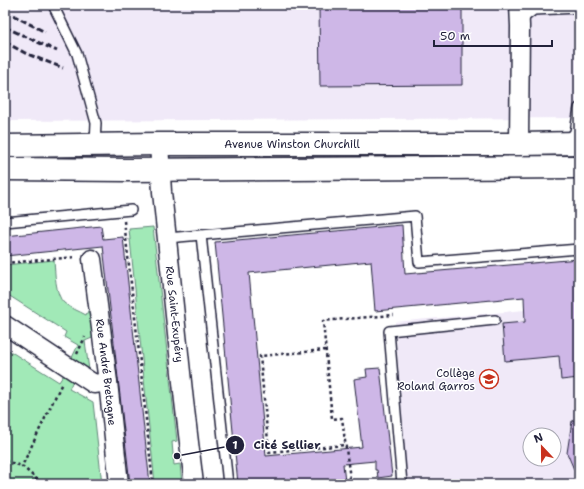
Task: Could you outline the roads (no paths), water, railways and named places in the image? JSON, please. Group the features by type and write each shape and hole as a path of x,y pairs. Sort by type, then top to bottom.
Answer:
{"main road":[{"name":"Avenue Winston Churchill","path":"5,146 572,143"},
{"path":"5,169 579,167"}],"street":[{"path":"519,5 519,144"},
{"name":"Rue Saint-Exupéry","path":"159,144 167,238 194,484"},
{"name":"Rue André Bretagne","path":"92,259 108,382 119,484"},
{"path":"5,325 94,384 108,382"}],"lane":[{"path":"54,5 77,54 96,123 95,145"},
{"path":"520,26 526,16 534,10 579,8"},
{"path":"572,143 579,108"},
{"path":"5,222 127,210"},
{"path":"167,238 415,216 419,262 579,249"},
{"path":"201,235 228,484"},
{"path":"402,484 389,331 495,320"}],"railway":[{"path":"5,11 45,32"},
{"path":"5,27 57,51"},
{"path":"5,42 25,53 63,68"}],"place":[{"name":"Collège Roland Garros","path":"489,379"},
{"name":"Cité Sellier","path":"177,456"}]}
